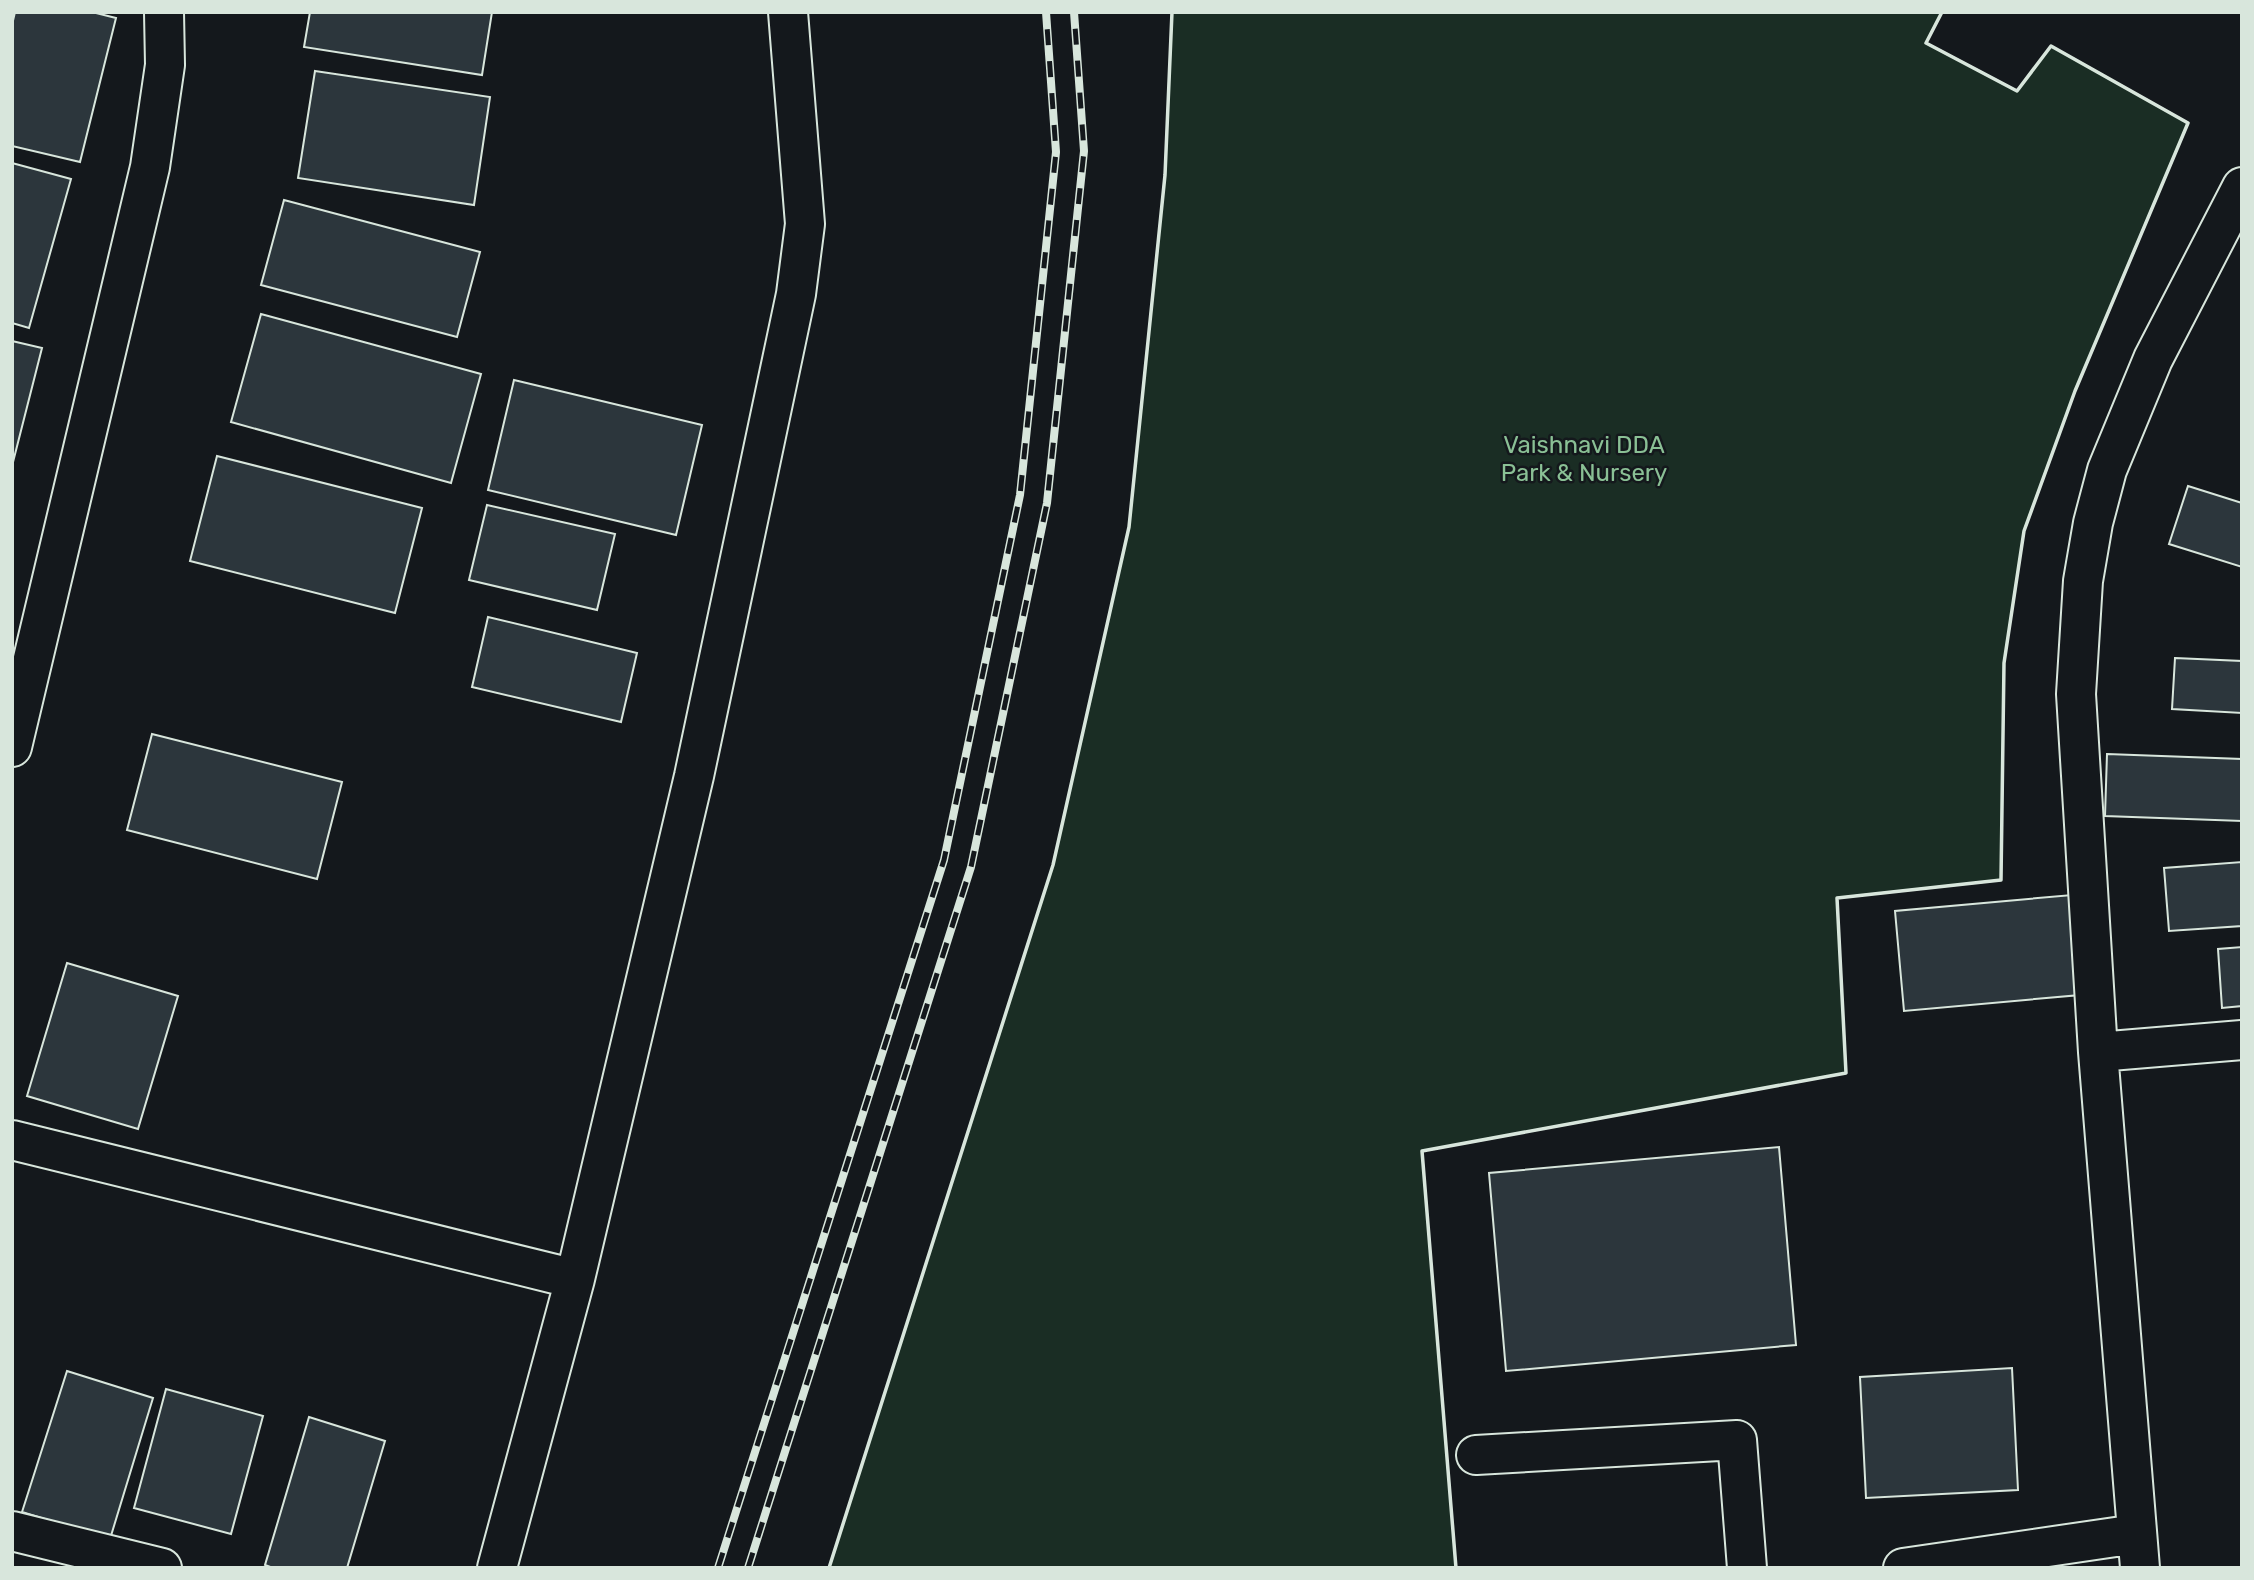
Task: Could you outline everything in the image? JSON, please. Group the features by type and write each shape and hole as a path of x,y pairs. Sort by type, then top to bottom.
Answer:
{"street":[{"path":"12,747 150,167 165,65 164,12"},
{"path":"497,1568 575,1279 694,776 796,294 804,224 788,12"},
{"path":"1903,1568 2138,1551 2098,1052 2076,694 2083,582 2107,470 2153,359 2242,187"},
{"path":"2098,1052 2242,1040"},
{"path":"12,1140 575,1279"},
{"path":"1476,1455 1737,1440 1747,1568"},
{"path":"12,1531 162,1568"}],"green space":[{"name":"Vaishnavi DDA Park & Nursery","path":"1172,12 1942,12 1926,43 2017,91 2051,46 2188,123 2075,391 2024,531 2004,663 2001,880 1837,898 1846,1073 1422,1151 1456,1568 829,1568 1053,865 1129,527 1165,175"}],"building":[{"path":"15,12 92,12 116,18 80,162 12,146 12,25"},
{"path":"310,12 492,12 482,75 304,47"},
{"path":"315,71 490,97 474,205 298,178"},
{"path":"12,163 71,179 29,328 12,323"},
{"path":"284,200 480,252 457,337 261,285"},
{"path":"261,314 481,374 451,483 231,422"},
{"path":"12,341 42,348 12,466"},
{"path":"514,380 702,425 676,535 488,490"},
{"path":"217,456 422,508 395,613 190,561"},
{"path":"2188,486 2242,503 2242,567 2169,544"},
{"path":"487,505 615,534 597,610 469,580"},
{"path":"488,617 637,653 621,722 472,687"},
{"path":"2175,658 2242,661 2242,713 2172,709"},
{"path":"152,734 342,782 317,879 127,830"},
{"path":"2107,754 2242,759 2242,821 2105,816"},
{"path":"2242,862 2242,926 2169,931 2164,868"},
{"path":"2072,895 2080,995 1904,1011 1895,911"},
{"path":"2242,947 2242,1006 2222,1008 2218,949"},
{"path":"67,963 178,996 138,1129 27,1096"},
{"path":"1779,1147 1796,1345 1506,1371 1489,1173"},
{"path":"2012,1368 2018,1490 1866,1498 1860,1377"},
{"path":"67,1371 153,1398 110,1539 22,1512"},
{"path":"166,1389 263,1416 231,1534 134,1508"},
{"path":"309,1417 385,1441 347,1568 273,1568 265,1565"}],"railway":[{"path":"718,1568 944,860 1020,495 1056,152 1046,12"},
{"path":"748,1568 971,867 1047,503 1084,151 1074,12"}],"wall":[{"path":"829,1568 1053,865 1129,527 1165,175 1172,12"},
{"path":"1456,1568 1422,1151 1846,1073 1837,898 2001,880 2004,663 2024,531 2075,391 2188,123 2051,46 2017,91 1926,43 1942,12"}]}
